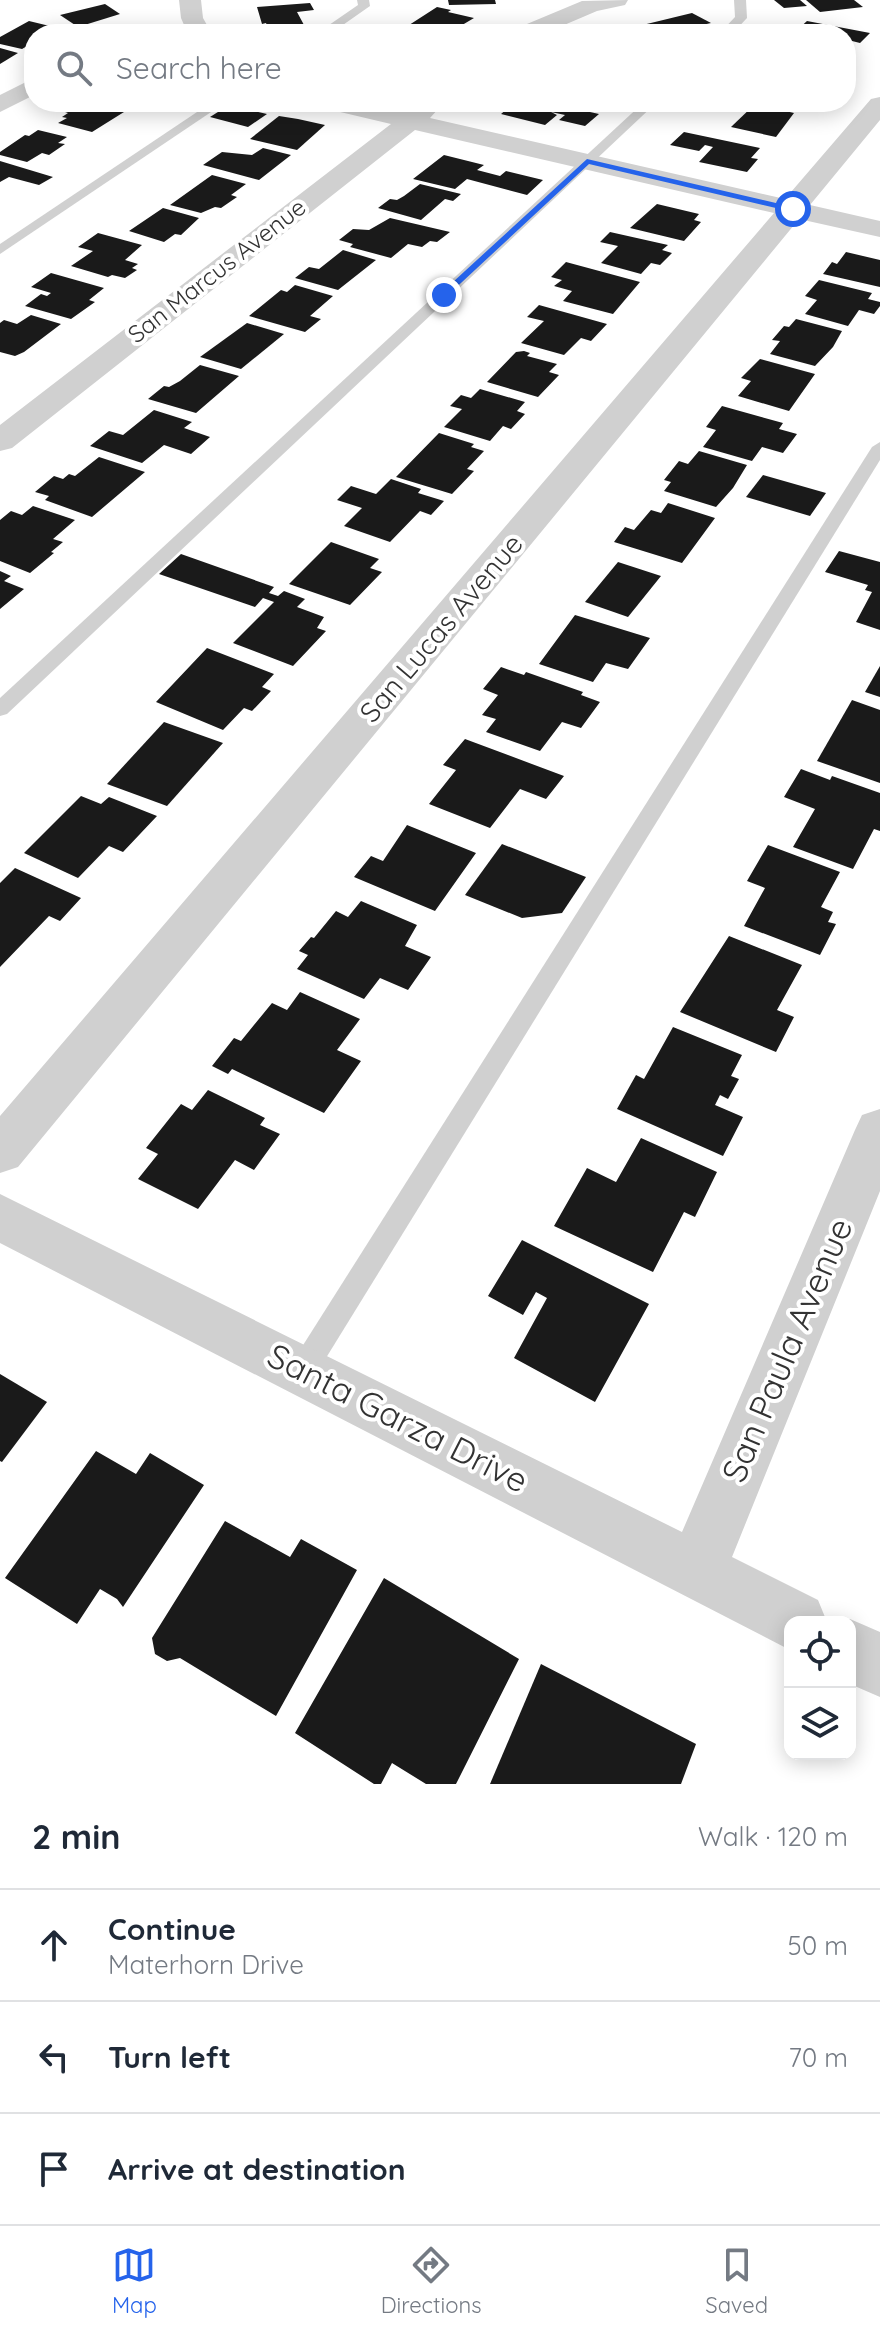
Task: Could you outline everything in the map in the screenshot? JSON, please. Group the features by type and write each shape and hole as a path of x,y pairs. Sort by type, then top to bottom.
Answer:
{"street":[{"path":"190,0 196,24"},
{"path":"543,24 584,3 617,0"},
{"path":"0,105 24,91"},
{"name":"San Lucas Avenue","path":"0,1152 880,104"},
{"path":"371,112 880,229"},
{"name":"San Marcus Avenue","path":"0,441 422,112"},
{"name":"San Paula Avenue","path":"696,1570 880,1130"},
{"name":"Santa Garza Drive","path":"0,1217 784,1616"},
{"path":"856,1653 880,1666"}],"lane":[{"path":"337,24 364,6 363,0"},
{"path":"735,24 741,18 740,0"},
{"path":"0,250 205,112"},
{"path":"0,709 640,112"},
{"path":"303,1370 880,447"}],"building":[{"path":"448,0 495,0 496,4 449,5"},
{"path":"774,0 800,0 807,6 784,8"},
{"path":"806,0 854,0 863,7 820,12"},
{"path":"310,3 314,10 297,12 303,24 262,24 257,7"},
{"path":"105,4 120,14 88,24 74,24 60,15"},
{"path":"437,7 474,18 464,24 411,24"},
{"path":"692,13 711,23 707,24 647,24"},
{"path":"29,21 41,24 24,24 22,49 0,44 0,37"},
{"path":"856,30 870,33 860,43 856,42"},
{"path":"0,48 18,53 0,64"},
{"path":"65,112 124,112 92,132 58,123 67,118 62,117 68,113"},
{"path":"218,112 267,114 248,127 210,117"},
{"path":"551,112 557,115 545,125 501,114"},
{"path":"551,112 599,114 585,126 559,120 565,115"},
{"path":"747,112 794,113 776,137 731,127"},
{"path":"279,116 325,125 297,150 250,139"},
{"path":"38,130 67,137 58,143 65,144 49,155 42,153 27,162 0,155 25,135"},
{"path":"684,132 760,148 751,158 758,159 747,172 699,162 713,147 705,145 699,151 670,145"},
{"path":"263,148 291,155 259,180 203,165 222,152 252,155"},
{"path":"444,155 484,165 477,170 500,176 506,171 543,180 527,195 467,179 455,189 413,179"},
{"path":"0,161 53,177 39,185 9,177 0,182"},
{"path":"212,175 246,184 231,195 237,197 221,208 215,207 201,213 170,205"},
{"path":"420,184 461,194 453,201 445,199 421,220 378,208 390,199 397,200 404,196"},
{"path":"657,204 699,214 694,220 701,222 684,241 630,228"},
{"path":"163,208 199,218 181,235 175,234 164,242 129,231"},
{"path":"390,218 450,232 437,242 430,241 422,247 408,244 391,258 350,247 353,244 339,240 353,229 369,230"},
{"path":"610,232 668,245 662,250 672,253 660,265 651,263 641,274 601,263 618,246 600,242"},
{"path":"98,233 142,245 125,260 138,264 132,268 137,270 125,278 108,277 71,266 93,251 78,247"},
{"path":"343,250 376,260 338,290 295,278 309,267 319,269"},
{"path":"846,252 880,260 880,287 823,274 832,262 837,264"},
{"path":"566,262 640,282 613,314 563,301 572,291 554,286 562,280 551,277"},
{"path":"51,273 104,288 89,300 95,302 71,319 25,306 41,294 47,296 51,293 31,287"},
{"path":"819,280 872,293 868,299 880,302 880,306 874,314 859,310 848,326 805,314 817,300 805,296"},
{"path":"295,285 333,296 310,316 321,319 305,332 249,316 281,290 287,292"},
{"path":"539,305 607,324 591,341 581,338 564,355 521,343 544,321 527,317"},
{"path":"31,315 61,324 24,352 15,356 0,352 0,323 4,320 17,324"},
{"path":"796,319 842,331 833,347 815,366 770,354 780,341 772,340 784,326 789,327"},
{"path":"247,323 284,334 241,369 200,357"},
{"path":"516,352 530,353 527,356 557,364 549,372 559,375 538,397 487,382"},
{"path":"760,359 815,374 789,411 738,396 751,381 741,378"},
{"path":"200,365 239,376 196,413 148,399 164,386 169,387 180,381"},
{"path":"480,389 525,402 517,411 525,414 511,429 503,426 490,441 444,427 462,409 450,406 461,395 471,398"},
{"path":"722,406 783,423 779,429 797,434 783,453 762,447 752,461 703,447 716,430 706,427"},
{"path":"154,410 192,422 184,428 210,437 191,454 164,445 142,463 90,446 109,431 123,435"},
{"path":"439,433 474,444 471,447 484,451 467,469 474,471 452,494 396,477"},
{"path":"699,451 747,465 716,507 664,491 671,482 664,480 679,461 688,464"},
{"path":"99,457 145,472 92,517 45,500 49,496 35,492 54,476 63,479 69,474 75,476"},
{"path":"763,475 826,493 810,516 746,497"},
{"path":"391,479 421,489 418,493 444,501 431,515 420,511 390,542 344,526 362,508 337,500 351,486 376,494"},
{"path":"668,503 715,518 682,563 614,542 625,527 634,530 651,510 661,513"},
{"path":"33,506 75,520 53,539 63,542 51,552 54,553 30,573 0,561 0,520 11,511 22,515"},
{"path":"331,542 379,559 370,568 382,572 350,605 289,584"},
{"path":"839,551 880,562 880,630 856,622 872,592 865,590 868,585 825,572"},
{"path":"181,554 274,587 269,593 278,596 284,591 305,599 297,607 324,617 317,628 326,631 293,666 233,643 274,602 263,598 255,607 159,574"},
{"path":"618,562 661,576 628,617 585,602"},
{"path":"0,571 11,576 4,581 24,589 0,609"},
{"path":"575,615 650,638 628,669 606,663 593,682 539,664"},
{"path":"207,648 274,674 262,687 271,691 252,711 244,708 223,730 156,702"},
{"path":"880,666 880,697 865,692"},
{"path":"501,667 524,675 526,672 583,692 581,695 600,702 581,728 562,722 540,751 486,732 496,719 482,715 498,695 483,689"},
{"path":"852,700 880,710 880,783 817,761"},
{"path":"164,722 223,743 167,806 107,784"},
{"path":"465,739 564,776 546,799 520,789 490,828 429,804 456,770 443,765"},
{"path":"801,769 880,793 880,831 874,829 853,869 793,847 815,809 784,797"},
{"path":"81,796 101,804 109,797 157,816 123,852 109,846 78,878 24,853"},
{"path":"407,825 476,853 435,911 354,877 371,856 383,861"},
{"path":"502,844 586,877 562,913 522,918 465,895"},
{"path":"768,845 840,872 821,907 833,912 828,922 836,924 820,955 744,926 765,888 747,881"},
{"path":"15,868 81,898 60,921 49,916 0,967 0,883"},
{"path":"361,901 417,925 405,946 431,957 408,990 380,978 364,999 297,969 308,955 299,951 311,937 314,938 336,911 348,917"},
{"path":"729,936 802,965 777,1010 794,1017 776,1052 680,1012"},
{"path":"300,992 360,1019 337,1050 361,1061 324,1113 232,1069 228,1074 212,1066 234,1038 241,1041 272,1003 287,1010"},
{"path":"673,1027 742,1055 731,1076 739,1079 728,1099 720,1095 715,1105 743,1117 723,1156 617,1109 636,1075 644,1079"},
{"path":"208,1090 265,1118 260,1125 280,1134 254,1170 235,1160 198,1209 138,1179 158,1154 146,1148 181,1104 192,1110"},
{"path":"641,1138 717,1172 695,1217 684,1212 653,1272 554,1226 587,1168 616,1182"},
{"path":"522,1240 649,1304 595,1402 514,1358 547,1298 536,1292 523,1315 488,1296"},
{"path":"0,1374 47,1402 2,1462 0,1461"},
{"path":"96,1451 136,1474 150,1453 204,1485 123,1607 117,1599 100,1589 77,1624 5,1578"},
{"path":"225,1521 290,1557 301,1539 357,1570 276,1716 180,1658 167,1661 155,1654 152,1638"},
{"path":"384,1578 519,1659 456,1784 426,1784 392,1763 381,1784 374,1784 295,1733"},
{"path":"541,1664 696,1744 681,1784 490,1784"}],"route":[{"path":"444,295 587,162 793,209"}]}
